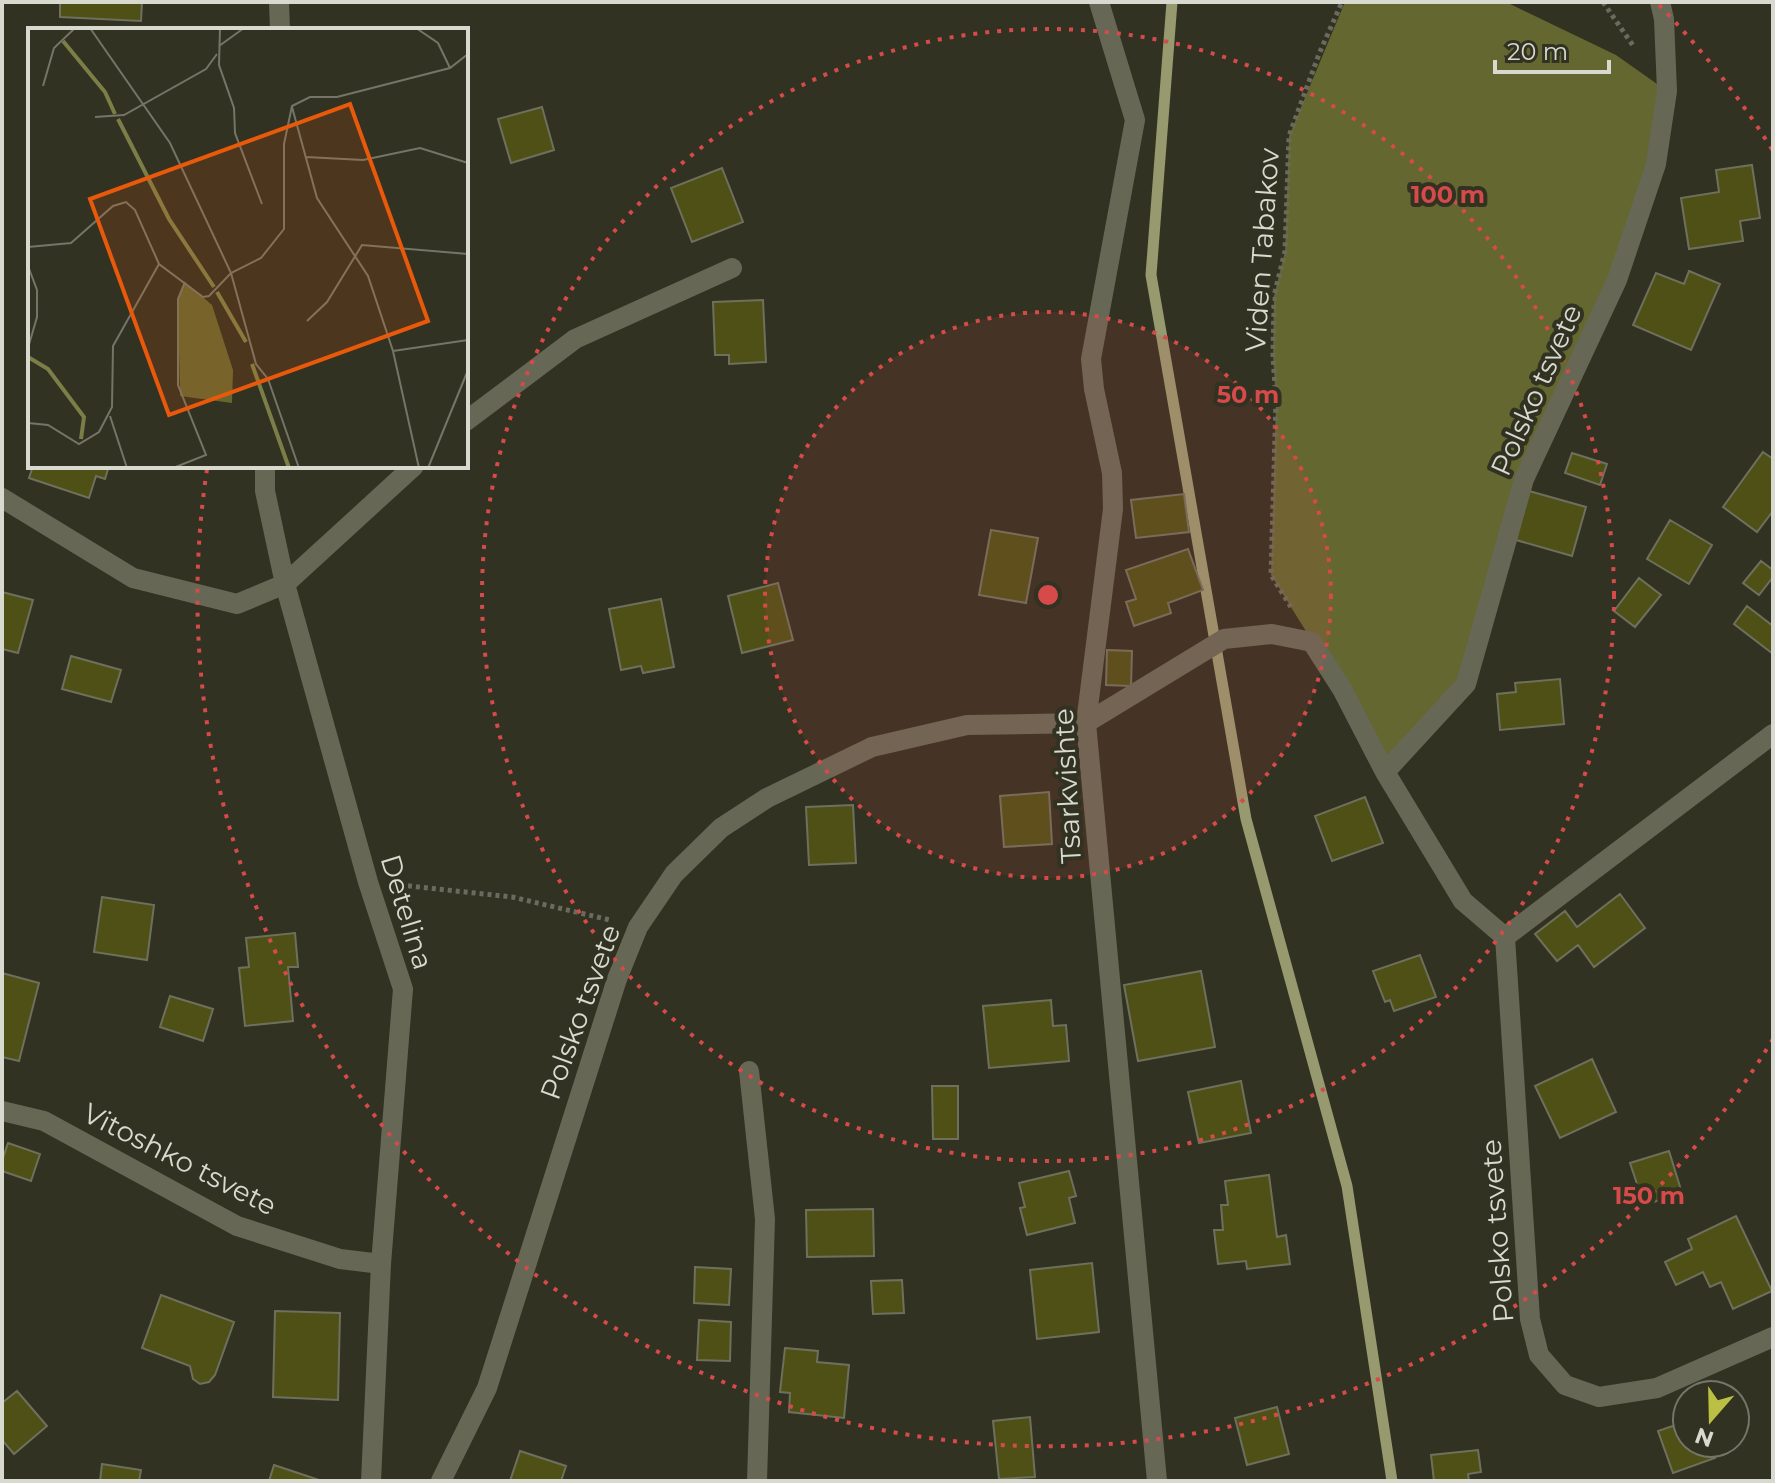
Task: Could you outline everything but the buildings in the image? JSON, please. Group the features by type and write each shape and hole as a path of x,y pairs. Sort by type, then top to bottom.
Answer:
{"street":[{"path":"279,2 280,28"},
{"name":"Tsarkvishte","path":"1099,2 1135,120 1091,359 1094,389 1112,473 1113,509 1086,723 1157,1481"},
{"name":"Polsko tsvete","path":"1385,772 1466,684 1524,479 1617,280 1656,164 1667,91 1664,19 1660,2"},
{"path":"468,419 575,339 732,268"},
{"name":"Detelina","path":"265,468 265,491 285,584 368,882 403,989 381,1264 371,1481"},
{"path":"2,498 133,578 237,604 285,584 412,468"},
{"path":"1086,723 1224,639 1272,634 1312,642 1342,689 1385,772 1463,901 1505,937 1773,734"},
{"name":"Polsko tsvete","path":"441,1481 487,1388 617,979 638,927 674,874 721,828 767,798 872,747 967,725 1086,723"},
{"name":"Polsko tsvete","path":"1505,937 1530,1319 1539,1355 1565,1385 1599,1397 1657,1388 1773,1337"},
{"path":"749,1071 765,1219 757,1481"},
{"name":"Vitoshko tsvete","path":"2,1111 44,1121 237,1226 340,1259 381,1264"}],"path":[{"name":"Viden Tabakov","path":"1312,642 1271,575 1276,401 1274,296 1285,251 1289,136 1342,2"},
{"path":"368,882 512,897 638,927"}],"green space":[{"path":"1345,2 1506,2 1616,55 1667,91 1656,164 1524,479 1466,684 1385,772 1342,689 1271,575 1276,402 1274,296 1285,251 1289,136"}],"waterway":[{"path":"1172,2 1151,275 1246,819 1347,1186 1392,1481"}]}
